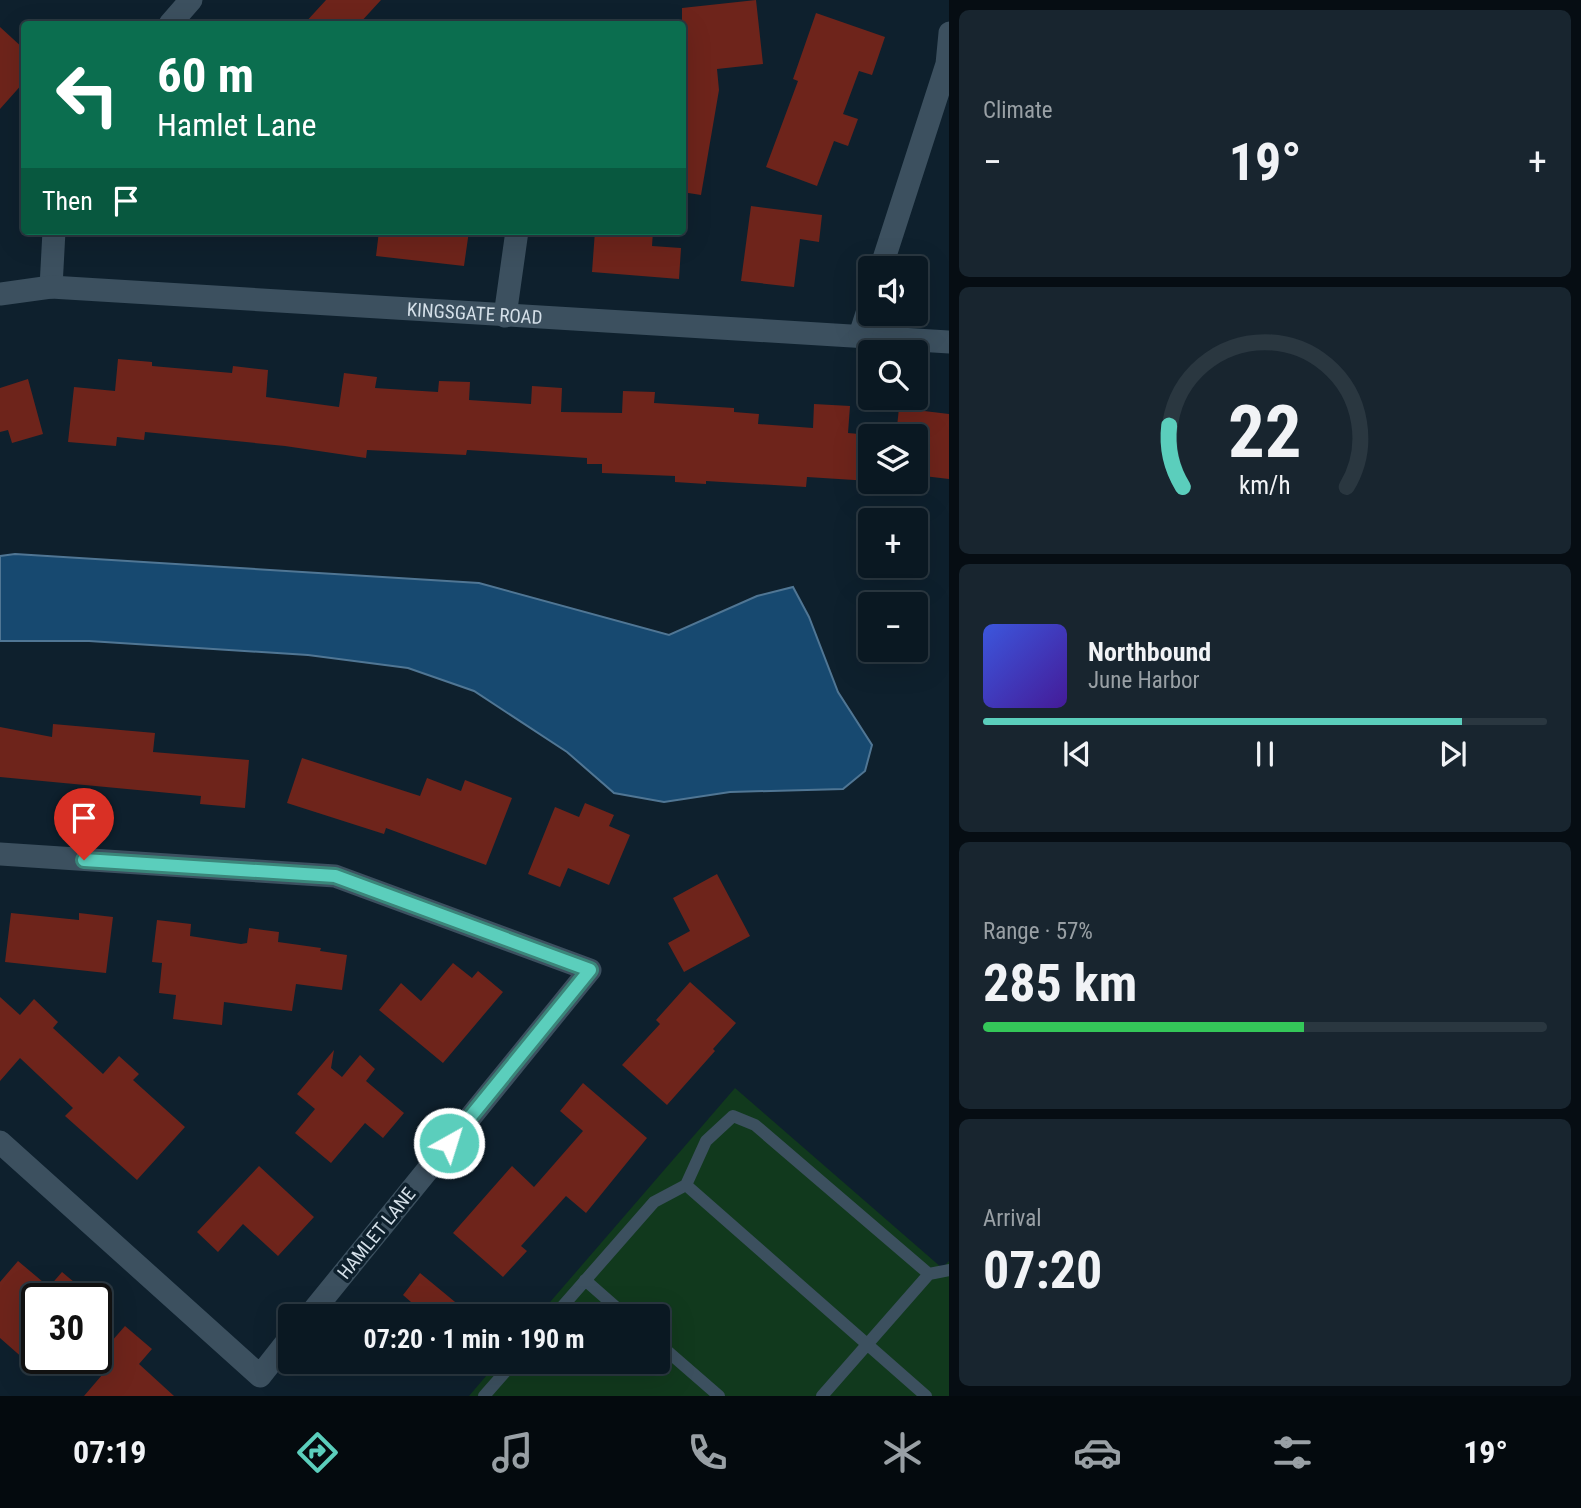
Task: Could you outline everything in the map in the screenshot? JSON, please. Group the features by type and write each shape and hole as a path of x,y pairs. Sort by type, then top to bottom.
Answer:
{"street":[{"path":"173,21 191,0"},
{"path":"885,256 947,64 949,33"},
{"path":"51,287 54,235"},
{"path":"505,317 516,235"},
{"name":"KINGSGATE ROAD","path":"0,294 51,287 505,317 949,342"},
{"path":"860,335 863,326"},
{"name":"HAMLET LANE","path":"0,854 335,876 590,970 319,1304"},
{"path":"0,1142 260,1376 278,1353"}],"lane":[{"path":"564,1304 653,1202 686,1185 706,1141 733,1116 755,1125 929,1274"},
{"path":"686,1185 926,1396"},
{"path":"822,1396 929,1274 949,1270"},
{"path":"585,1280 612,1304"},
{"path":"670,1353 719,1396"},
{"path":"502,1396 488,1391 503,1374"}],"green space":[{"path":"735,1088 942,1268 949,1261 949,1396 469,1396 488,1374 670,1374 670,1304 548,1304"}],"water":[{"path":"15,554 479,583 669,635 757,596 793,587 809,617 838,692 872,745 865,771 843,789 730,792 664,802 614,793 567,752 474,691 408,668 308,655 89,641 0,641 0,556"}],"building":[{"path":"326,0 381,0 362,21 307,21"},
{"path":"756,0 763,64 717,69 719,90 701,195 686,193 686,21 682,21 682,8"},
{"path":"816,13 885,37 872,75 859,71 843,114 858,119 848,146 834,141 817,186 766,167 798,81 793,79"},
{"path":"0,27 21,46 21,85 0,109"},
{"path":"751,206 822,215 819,242 800,239 794,287 741,281"},
{"path":"379,235 468,235 464,266 376,256"},
{"path":"595,235 653,235 652,246 681,248 679,279 592,272"},
{"path":"118,359 152,362 152,366 232,373 233,366 268,370 266,397 339,407 344,373 377,377 375,388 438,392 439,381 470,382 469,400 531,404 532,386 562,388 561,412 622,413 623,391 655,392 654,403 734,408 734,412 759,414 758,424 813,428 814,404 850,406 848,433 858,434 858,480 807,477 806,487 706,481 706,484 675,482 675,476 602,473 602,464 587,464 587,458 467,450 466,455 367,450 366,458 285,446 145,432 144,440 117,437 116,446 68,442 74,387 115,391"},
{"path":"28,379 43,434 12,443 8,430 0,432 0,388"},
{"path":"899,410 949,414 949,479 928,476 928,424 897,424"},
{"path":"53,724 155,733 153,752 249,760 245,808 200,804 201,796 0,777 0,727 52,737"},
{"path":"302,758 420,796 427,778 461,791 465,780 512,798 486,865 386,828 384,834 287,803"},
{"path":"585,803 614,815 609,826 630,835 609,885 568,868 560,887 528,874 555,807 579,817"},
{"path":"717,874 750,936 684,972 668,943 690,931 673,898"},
{"path":"11,913 79,920 79,913 113,917 106,973 5,962"},
{"path":"157,920 191,924 190,936 241,944 247,943 249,928 279,932 278,942 347,955 342,990 296,984 292,1011 224,1002 222,1025 173,1019 176,995 159,993 162,963 152,962"},
{"path":"453,963 472,978 478,971 503,992 443,1063 379,1010 401,983 421,1001"},
{"path":"690,982 736,1023 667,1105 622,1065 660,1024 656,1020"},
{"path":"0,997 20,1015 34,999 58,1022 53,1028 103,1074 119,1056 139,1074 133,1080 185,1127 137,1180 65,1116 73,1108 20,1058 0,1081"},
{"path":"334,1050 331,1068 342,1077 360,1055 375,1069 366,1081 404,1113 383,1138 365,1123 331,1163 295,1133 315,1109 297,1094"},
{"path":"583,1083 647,1138 586,1213 566,1196 521,1246 527,1251 503,1277 453,1233 512,1166 534,1187 583,1131 560,1111"},
{"path":"259,1166 314,1217 278,1256 243,1224 218,1252 197,1232"},
{"path":"18,1261 44,1283 21,1283 21,1356 0,1338 0,1282"},
{"path":"62,1272 75,1283 52,1283"},
{"path":"420,1273 457,1304 409,1304 411,1302 403,1295"},
{"path":"125,1326 152,1349 139,1364 174,1396 84,1396 103,1374 112,1374 112,1341"}],"route":[{"path":"84,860 335,876 590,970 449,1143"}]}
